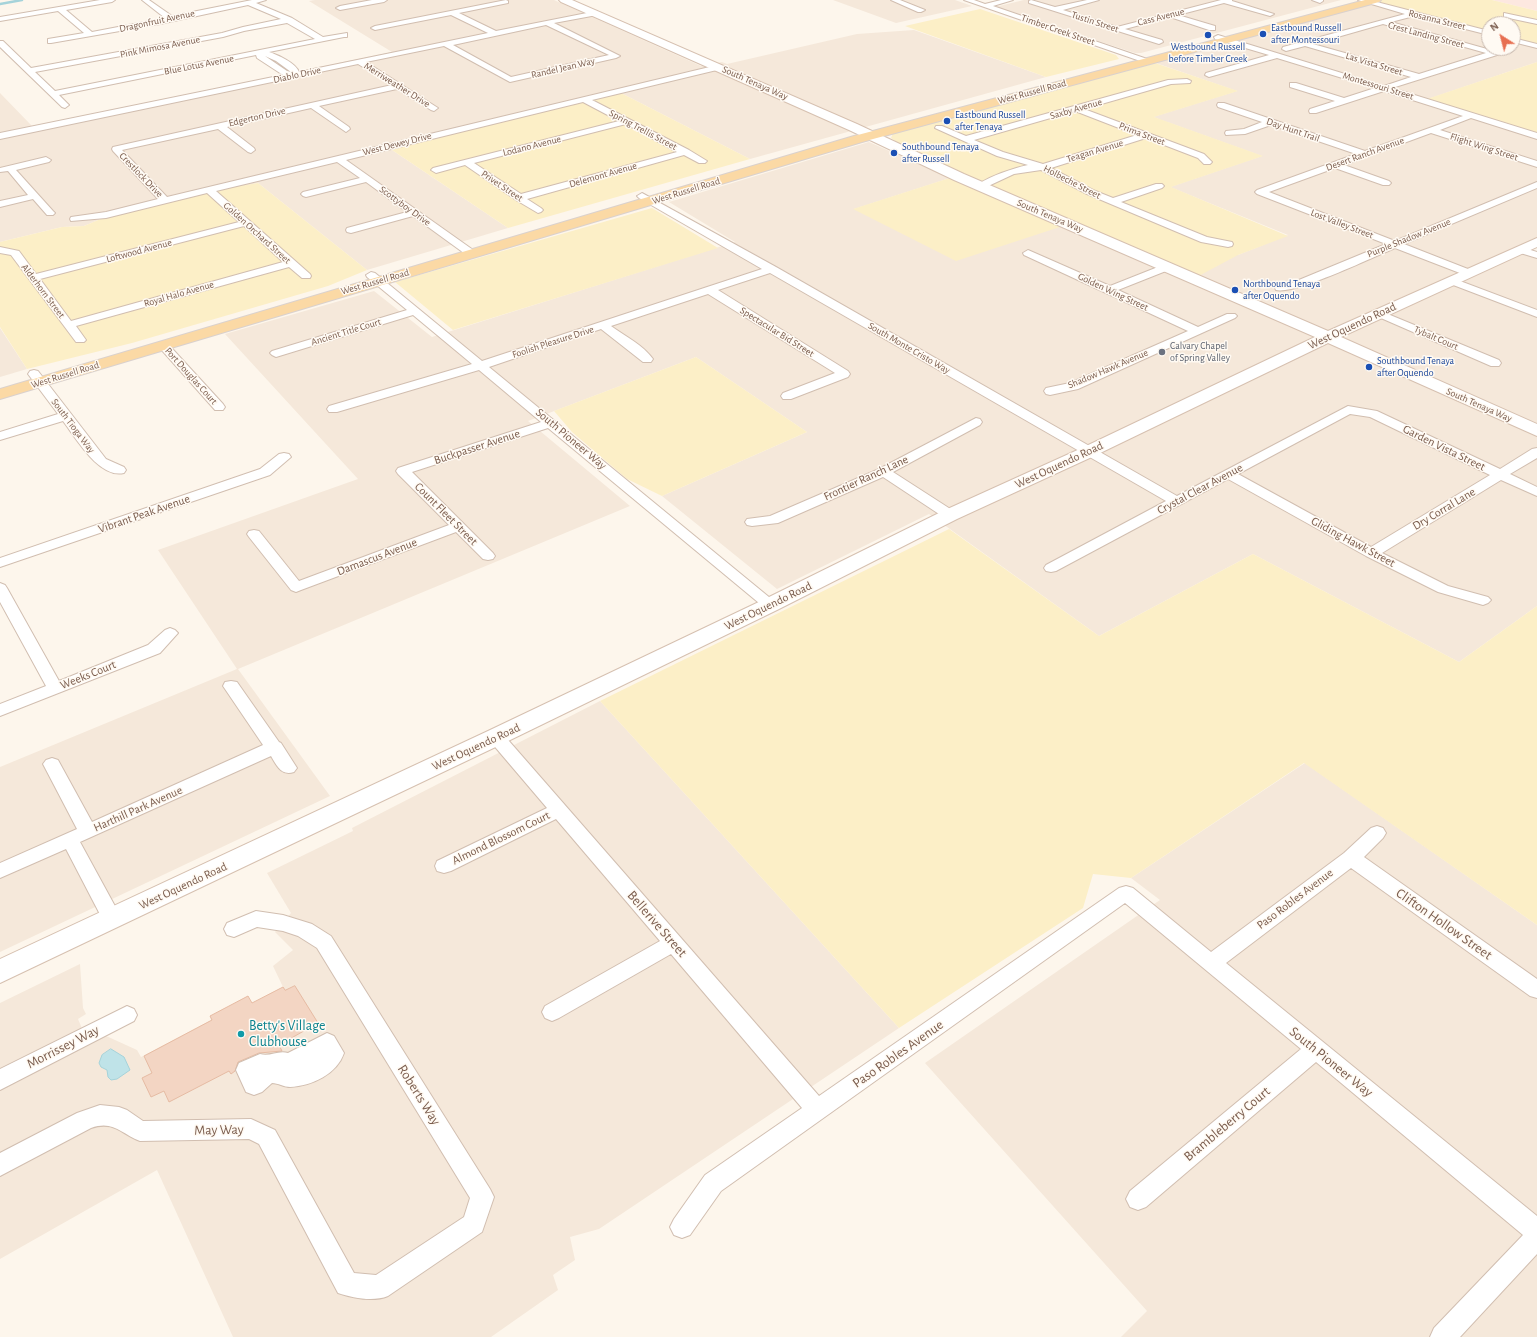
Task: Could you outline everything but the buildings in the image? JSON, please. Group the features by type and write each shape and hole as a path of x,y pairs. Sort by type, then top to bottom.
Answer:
{"main road":[{"name":"West Russell Road","path":"0,394 37,378 866,133 1144,59 1219,35 1356,0"},
{"name":"West Russell Road","path":"1219,35 1368,1"},
{"name":"West Russell Road","path":"0,384 37,378 163,346 375,278"}],"street":[{"path":"0,19 112,0"},
{"path":"145,0 171,19"},
{"path":"242,0 289,20 321,39"},
{"name":"Dragonfruit Avenue","path":"51,41 250,4 263,0"},
{"path":"340,8 384,0"},
{"name":"South Tenaya Way","path":"564,0 866,133 981,186 1328,337 1537,432"},
{"path":"894,0 921,10"},
{"name":"Timber Creek Street","path":"967,0 1144,59"},
{"path":"985,6 1010,0"},
{"path":"1056,10 1096,0"},
{"path":"375,28 453,13 504,1"},
{"path":"1227,1 1270,14"},
{"name":"Cass Avenue","path":"1116,29 1227,1"},
{"name":"Rosanna Street","path":"1368,1 1412,14 1481,31"},
{"name":"Tustin Street","path":"1032,2 1159,42"},
{"path":"60,9 90,34"},
{"path":"453,13 494,34"},
{"name":"Diablo Drive","path":"0,136 594,13"},
{"path":"1286,49 1412,14"},
{"name":"Montessouri Street","path":"1170,15 1219,35 1278,55 1537,136"},
{"path":"1508,15 1536,22"},
{"path":"1049,27 1080,22 1084,18"},
{"name":"Pink Mimosa Avenue","path":"30,71 223,35 243,29 289,20"},
{"name":"Crest Landing Street","path":"1382,22 1481,49"},
{"path":"1521,26 1536,22"},
{"name":"Randel Jean Way","path":"446,44 510,80 616,56 547,23"},
{"name":"Blue Lotus Avenue","path":"53,94 344,35"},
{"path":"0,43 5,55 30,71 65,105"},
{"name":"Las Vista Street","path":"1306,44 1419,77"},
{"path":"1521,45 1537,46"},
{"path":"261,53 260,56 285,73 296,75"},
{"path":"1209,75 1278,55"},
{"path":"1313,111 1485,56"},
{"name":"Merriweather Drive","path":"360,62 434,108"},
{"name":"West Dewey Drive","path":"75,219 106,215 718,67"},
{"name":"Saxby Avenue","path":"967,140 1172,82 1187,81"},
{"path":"1293,85 1343,101"},
{"name":"Edgerton Drive","path":"116,149 399,86"},
{"name":"Spring Trellis Street","path":"584,99 702,161"},
{"path":"312,105 346,128"},
{"name":"Day Hunt Trail","path":"1221,105 1365,154"},
{"name":"Prima Street","path":"1076,109 1201,156 1207,162"},
{"name":"Desert Ranch Avenue","path":"1260,192 1470,116"},
{"name":"Lodano Avenue","path":"436,170 628,121"},
{"path":"1229,133 1245,130 1270,122"},
{"path":"220,126 251,150"},
{"name":"Holbeche Street","path":"939,128 1000,154 1056,172 1081,187 1205,240 1228,244"},
{"name":"Flight Wing Street","path":"1431,130 1537,164"},
{"name":"Teagan Avenue","path":"981,186 1002,184 1041,171 1044,167 1147,136"},
{"name":"Crestlock Drive","path":"116,149 165,201"},
{"name":"Delemont Avenue","path":"519,198 686,152"},
{"name":"Scottyboy Drive","path":"338,158 468,251"},
{"path":"0,170 46,160"},
{"name":"Privet Street","path":"466,162 538,210"},
{"path":"1335,165 1386,183"},
{"path":"10,168 50,213"},
{"path":"306,194 368,179"},
{"name":"Purple Shadow Avenue","path":"1280,288 1296,285 1537,185"},
{"path":"1113,201 1159,186"},
{"name":"Golden Orchard Street","path":"209,190 306,276"},
{"name":"Lost Valley Street","path":"1260,192 1469,272"},
{"path":"0,204 35,196"},
{"name":"South Monte Cristo Way","path":"647,198 1088,452 1176,501"},
{"path":"350,230 415,213"},
{"name":"Loftwood Avenue","path":"33,278 246,223"},
{"name":"West Oquendo Road","path":"0,972 496,737 770,605 950,515 1088,452 1378,313 1537,242"},
{"name":"Alderhorn Street","path":"0,250 15,253 80,340"},
{"path":"1521,250 1537,255"},
{"name":"Golden Wing Street","path":"1028,253 1198,330"},
{"name":"Royal Halo Avenue","path":"68,325 290,263"},
{"path":"1110,290 1167,267"},
{"name":"Foolish Pleasure Drive","path":"333,409 482,366 772,269"},
{"name":"South Pioneer Way","path":"375,278 770,605"},
{"path":"1452,281 1537,314"},
{"name":"Spectacular Bid Street","path":"710,290 844,374 787,396"},
{"name":"Ancient Title Court","path":"276,353 416,311"},
{"name":"Tybalt Court","path":"1378,313 1495,363"},
{"name":"Shadow Hawk Avenue","path":"1050,391 1074,386 1231,316"},
{"path":"604,326 638,350 647,359"},
{"name":"Port Douglas Court","path":"163,346 218,407"},
{"name":"South Tioga Way","path":"37,378 101,462 119,470"},
{"name":"Crystal Clear Avenue","path":"1051,568 1348,410"},
{"name":"Garden Vista Street","path":"1348,410 1373,414 1537,492"},
{"path":"0,436 65,416"},
{"name":"Frontier Ranch Lane","path":"752,522 773,520 884,472 976,422"},
{"name":"Buckpasser Avenue","path":"404,471 551,423"},
{"name":"Dry Corral Lane","path":"1371,554 1537,452"},
{"name":"Vibrant Peak Avenue","path":"0,563 265,472 284,457"},
{"name":"Count Fleet Street","path":"404,471 488,556"},
{"path":"884,472 950,515"},
{"name":"Gliding Hawk Street","path":"1229,474 1371,554 1443,589 1483,600"},
{"name":"Damascus Avenue","path":"254,534 296,587 458,526"},
{"path":"0,588 55,688"},
{"name":"Weeks Court","path":"0,710 154,649 170,633"},
{"path":"231,686 275,747 288,768"},
{"name":"Bellerive Street","path":"496,737 818,1110"},
{"name":"Harthill Park Avenue","path":"0,871 275,747"},
{"path":"52,764 88,832"},
{"name":"Almond Blossom Court","path":"444,866 559,810"},
{"name":"Paso Robles Avenue","path":"1211,963 1350,858 1377,833"},
{"path":"70,840 112,919"},
{"name":"Clifton Hollow Street","path":"1350,858 1537,990"},
{"name":"South Pioneer Way","path":"1126,893 1537,1231"},
{"name":"Paso Robles Avenue","path":"682,1227 713,1184 1126,893"},
{"name":"Roberts Way","path":"234,929 256,919 283,923 305,930 324,942 482,1197 474,1224 379,1287 365,1286"},
{"path":"552,1012 674,943"},
{"name":"Morrissey Way","path":"0,1080 127,1015"},
{"name":"Brambleberry Court","path":"1138,1199 1316,1049"},
{"name":"May Way","path":"0,1165 85,1120 100,1115 119,1117 140,1131 251,1130 267,1136 347,1284 365,1286"},
{"path":"1443,1337 1537,1237"}],"shaded area":[{"path":"554,0 701,66 722,62 727,64 857,34 914,30 1046,77 750,159 621,93 420,141 392,150 508,228 367,270 258,183 103,218 84,226 62,227 0,242 0,93 32,126 392,52 309,1"},
{"path":"833,0 955,0 972,6 896,23"},
{"path":"1024,0 1341,0 1141,53 1135,53 995,7"},
{"path":"1492,0 1537,0 1537,11"},
{"path":"1363,1 1481,31 1481,56 1521,56 1521,41 1537,46 1537,62 1425,100 1537,135 1537,242 1521,250 1537,255 1537,606 1459,662 1253,554 1099,636 929,514 777,589 662,496 807,432 696,357 528,421 630,506 238,669 330,796 0,952 0,767 237,669 158,550 358,479 225,334 374,291 432,337 735,242 669,202 869,142 950,178 854,209 1069,224 1238,255 1288,235 1170,187 1262,156 1153,117 1237,91 1147,60"},
{"path":"0,328 27,369 0,377"},
{"path":"600,701 899,1028 599,1229 570,1237 575,1260 553,1275 558,1290 491,1337 233,1337 157,1170 0,1259 0,1003 80,964 83,1008 86,1014 78,1019 88,1043 104,1035 137,1050 141,1057 211,1020 210,1016 248,996 252,1003 283,987 273,966 293,950 275,932 291,913 267,873 353,831 352,828"},
{"path":"1305,763 1537,925 1537,1337 1121,1337 1147,1311 925,1063 1160,900 1131,878"}],"sand":[{"path":"1367,0 1492,0 1537,11 1537,46 1521,42 1521,16 1481,16 1481,31"},
{"path":"980,9 1116,55 1119,59 1046,77 905,26"},
{"path":"1537,62 1537,135 1424,100"},
{"path":"1155,63 1238,91 1154,117 1263,156 1171,187 1288,236 1238,255 1193,279 1069,224 956,261 853,209 962,174 906,149 891,138 893,133 1108,72"},
{"path":"621,93 750,159 508,228 392,150 420,141"},
{"path":"258,183 367,270 328,286 132,343 27,369 0,327 0,242 62,227 84,226 103,218 217,190"},
{"path":"652,208 718,248 453,330 395,282"},
{"path":"696,357 807,432 662,496 627,479 572,432 554,411"},
{"path":"949,529 1099,636 1253,554 1459,662 1537,606 1537,925 1304,763 1131,878 1093,874 1083,908 899,1028 600,701"}],"water":[{"path":"111,1049 124,1057 130,1070 117,1079 111,1080 108,1077 107,1070 101,1067 99,1063 102,1055"}],"waterway":[{"path":"0,4 22,0"}],"place":[{"name":"Eastbound Russell after Montessouri","path":"1263,34"},
{"name":"Westbound Russell before Timber Creek","path":"1208,35"},
{"name":"Eastbound Russell after Tenaya","path":"947,121"},
{"name":"Southbound Tenaya after Russell","path":"894,153"},
{"name":"Northbound Tenaya after Oquendo","path":"1235,290"},
{"name":"Calvary Chapel of Spring Valley","path":"1162,352"},
{"name":"Southbound Tenaya after Oquendo","path":"1369,367"},
{"name":"Betty's Village Clubhouse","path":"241,1034"}]}
